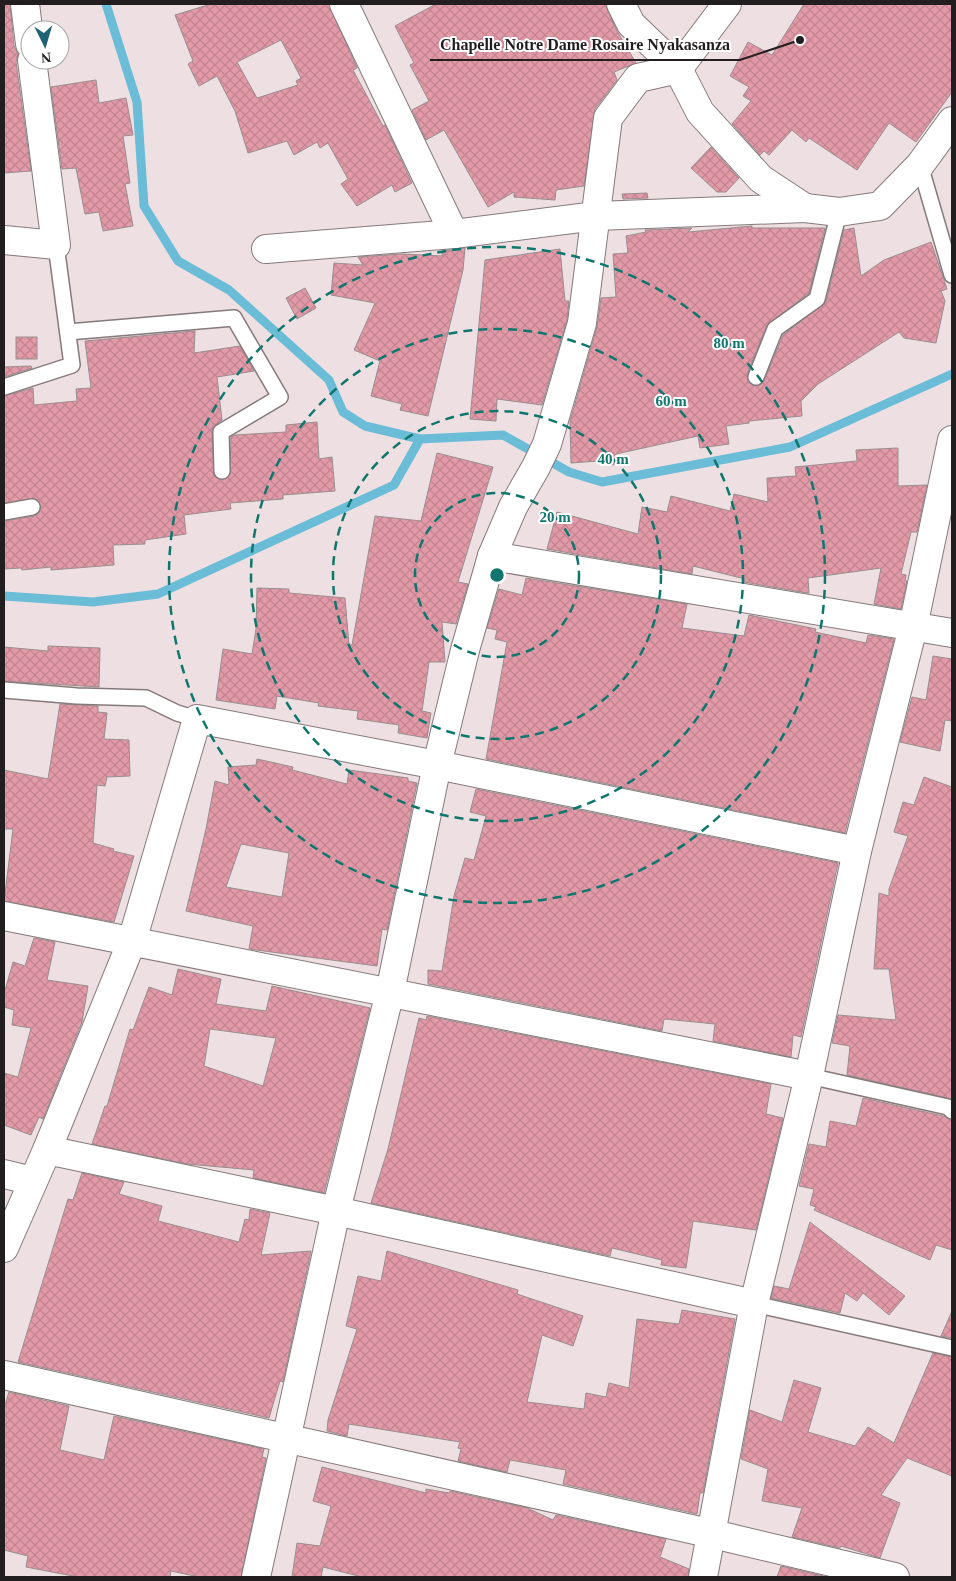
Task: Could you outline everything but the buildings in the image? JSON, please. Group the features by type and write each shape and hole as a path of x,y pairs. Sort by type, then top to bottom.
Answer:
{"street":[{"path":"25,4 27,20"},
{"path":"344,4 454,234"},
{"path":"621,4 631,24 678,69 700,112 761,179 806,208"},
{"path":"256,1577 336,1211 390,992 437,765 464,650 492,556 513,507 542,455 582,323 608,118 638,78 678,69 727,4"},
{"path":"4,240 56,244 33,70"},
{"path":"266,249 454,234 596,216 806,208 839,212 880,206 920,165 952,121"},
{"path":"703,1577 713,1534 754,1304 809,1076 857,851 913,627 952,440"},
{"path":"492,556 952,634"},
{"path":"4,1248 47,1150 132,941 197,719 437,765 857,851"},
{"path":"4,916 809,1076"},
{"path":"47,1150 336,1211 754,1304"},
{"path":"4,1174 33,1181"},
{"path":"4,1375 713,1534 895,1577"}],"lane":[{"path":"920,165 952,275"},
{"path":"756,377 775,329 817,298 839,212"},
{"path":"4,387 72,365 56,244"},
{"path":"68,332 234,318 280,397 221,432 222,471"},
{"path":"4,512 32,507"},
{"path":"4,690 77,696 146,698 177,713 197,719"},
{"path":"809,1076 948,1107 952,1111"},
{"path":"754,1304 952,1348"}],"waterway":[{"path":"106,4 137,102 144,206 178,261 229,290 329,380 343,412 365,426 420,439 503,435 569,472 602,482 790,447 952,374"},
{"path":"4,596 93,602 158,594 394,485 420,439"}],"place":[{"name":"Chapelle Notre Dame Rosaire Nyakasanza","path":"800,40"}]}
